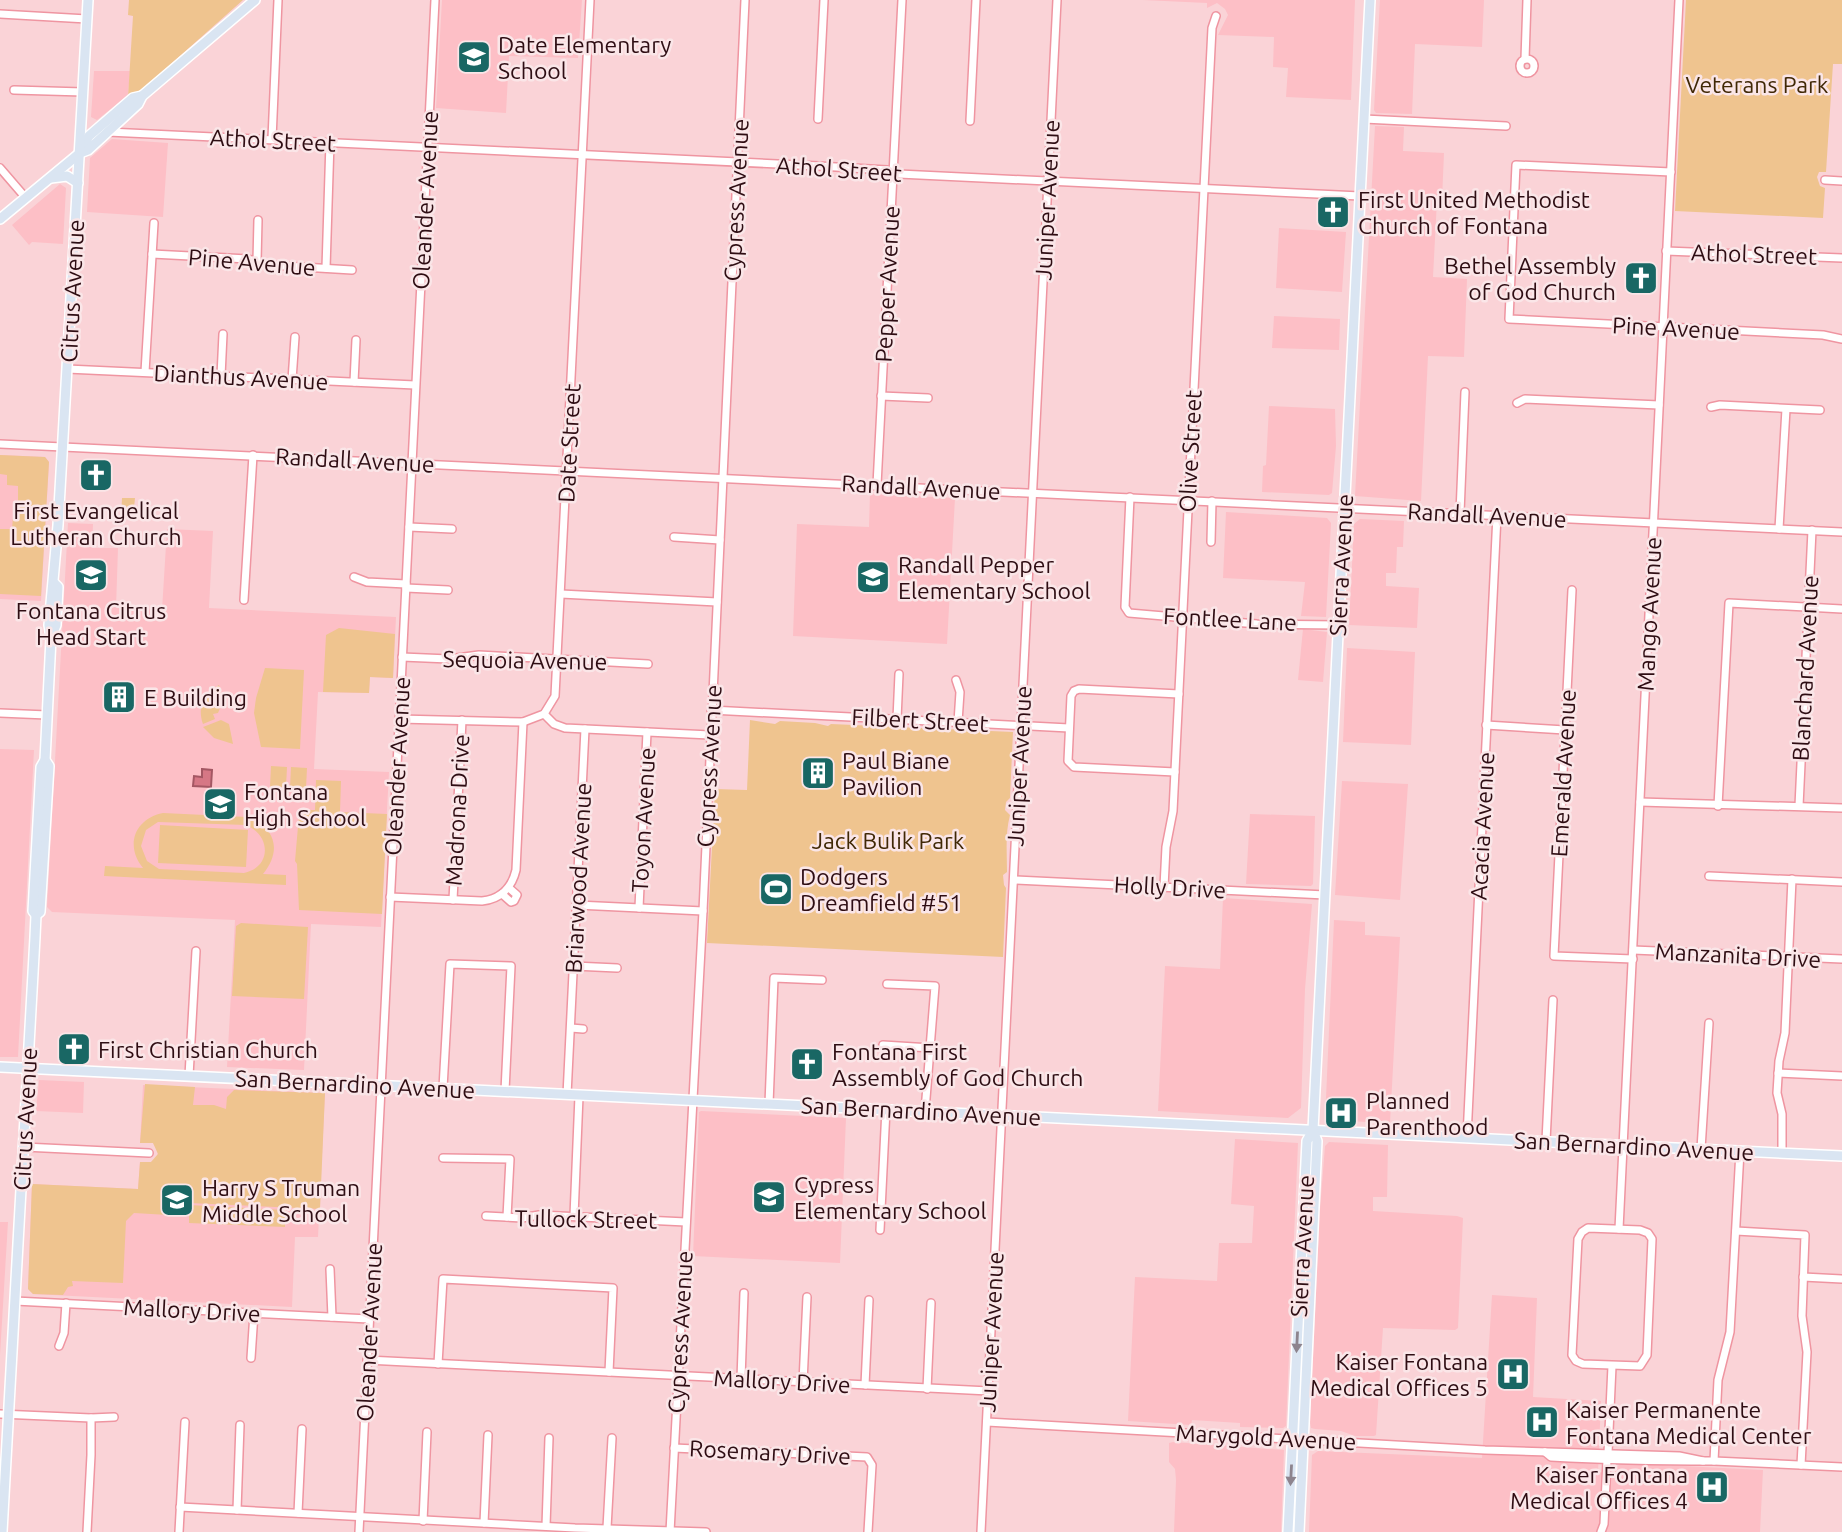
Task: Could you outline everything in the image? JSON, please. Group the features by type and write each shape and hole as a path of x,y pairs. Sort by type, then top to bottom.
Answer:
{"main road":[{"name":"Citrus Avenue","path":"2,1532 4,1414 15,1301 36,915 33,911 41,766 45,760 51,587 54,583 63,447 88,0"},
{"path":"0,219 80,153 89,136 105,129 133,98 142,96 255,0"},
{"name":"Sierra Avenue","path":"1299,1532 1317,1141 1313,1130 1370,0"},
{"path":"82,121 105,129"},
{"path":"49,178 66,176 78,183"},
{"name":"San Bernardino Avenue","path":"0,1067 1842,1156"},
{"name":"Sierra Avenue","path":"1288,1532 1307,1141 1313,1130"},
{"path":"1302,1248 1306,1263 1304,1301 1310,1303"}],"street":[{"path":"272,139 278,0"},
{"name":"Oleander Avenue","path":"359,1532 435,0"},
{"name":"Date Street","path":"544,714 555,696 558,659 590,0"},
{"name":"Cypress Avenue","path":"670,1531 703,911 746,0"},
{"path":"818,119 824,0"},
{"name":"Pepper Avenue","path":"877,485 902,0"},
{"path":"970,121 975,0"},
{"name":"Juniper Avenue","path":"981,1532 1057,0"},
{"path":"1525,59 1527,0"},
{"name":"Mango Avenue","path":"1619,1229 1679,0"},
{"path":"0,14 87,19"},
{"name":"Olive Street","path":"1164,887 1166,847 1173,813 1212,28 1216,16"},
{"path":"14,90 83,92"},
{"path":"1364,119 1506,126"},
{"name":"Athol Street","path":"105,129 1360,196"},
{"path":"326,268 330,142"},
{"name":"Pine Avenue","path":"1671,172 1516,165 1509,319 1823,335 1842,339"},
{"path":"0,168 25,197"},
{"path":"1825,180 1842,181"},
{"path":"257,261 258,220"},
{"path":"145,372 154,223"},
{"name":"Athol Street","path":"1667,251 1842,258"},
{"name":"Pine Avenue","path":"152,254 352,270"},
{"path":"220,376 223,334"},
{"path":"292,380 295,337"},
{"path":"354,382 356,340"},
{"name":"Dianthus Avenue","path":"67,369 415,385"},
{"path":"1460,513 1465,392"},
{"path":"881,396 928,398"},
{"path":"1517,403 1525,399 1659,405"},
{"path":"1711,407 1720,405 1820,410"},
{"path":"1779,529 1786,409"},
{"name":"Randall Avenue","path":"0,444 1842,532"},
{"path":"244,600 253,455"},
{"name":"Fontlee Lane","path":"1130,497 1125,607 1127,612 1263,624 1294,622 1339,625"},
{"path":"1211,541 1212,501"},
{"name":"Acacia Avenue","path":"1467,1138 1497,516"},
{"path":"409,527 452,529"},
{"name":"Blanchard Avenue","path":"1799,806 1812,530"},
{"path":"674,537 720,540"},
{"path":"354,576 367,582 448,590"},
{"name":"Emerald Avenue","path":"1554,956 1572,590"},
{"path":"561,594 717,602"},
{"path":"1718,806 1729,603 1842,608"},
{"name":"Sequoia Avenue","path":"402,657 449,659 479,655 648,664"},
{"path":"897,719 899,674"},
{"path":"956,680 960,692 958,722"},
{"path":"1175,772 1072,766 1068,761 1069,728 1072,693 1076,689 1179,694"},
{"name":"Filbert Street","path":"711,710 1069,728"},
{"path":"0,713 47,715"},
{"path":"399,719 523,722 544,714 559,727 710,735"},
{"name":"Madrona Drive","path":"453,900 462,720"},
{"path":"390,897 490,901 509,888 516,870 523,722"},
{"path":"1486,725 1565,730"},
{"name":"Briarwood Avenue","path":"567,1095 585,729"},
{"name":"Toyon Avenue","path":"639,908 647,732"},
{"path":"1640,802 1842,808"},
{"path":"1709,876 1842,882"},
{"path":"1782,1153 1783,1125 1777,1093 1785,1032 1792,879"},
{"name":"Holly Drive","path":"1014,880 1325,895"},
{"path":"502,894 511,902 514,901 517,895 509,888"},
{"path":"577,905 703,911"},
{"name":"Manzanita Drive","path":"1633,950 1842,959"},
{"path":"189,1076 196,951"},
{"name":"Manzanita Drive","path":"1554,956 1633,959"},
{"path":"443,1088 450,964 511,966 505,1091"},
{"path":"574,966 617,968"},
{"path":"769,1104 774,978 822,980"},
{"path":"887,984 935,986 925,1111"},
{"path":"1546,1141 1553,1000"},
{"path":"1701,1149 1709,1023"},
{"path":"571,1028 583,1029"},
{"path":"883,1045 931,1048"},
{"path":"1778,1073 1842,1076"},
{"path":"574,1216 579,1096"},
{"path":"880,1230 886,1110"},
{"path":"24,1147 149,1153"},
{"path":"1714,1461 1718,1380 1730,1332 1740,1151"},
{"path":"443,1158 510,1158 508,1217"},
{"name":"Tullock Street","path":"486,1216 574,1216 686,1222"},
{"path":"1588,1228 1619,1229 1643,1231 1651,1236 1653,1241 1646,1358 1638,1366 1583,1364 1576,1361 1572,1349 1579,1237 1588,1228"},
{"path":"1736,1231 1805,1236 1802,1320 1807,1352 1801,1465"},
{"path":"330,1269 331,1317"},
{"path":"1803,1277 1842,1279"},
{"path":"438,1364 443,1279 613,1288 610,1372"},
{"path":"741,1379 744,1293"},
{"path":"803,1382 807,1297"},
{"path":"865,1385 869,1300"},
{"name":"Mallory Drive","path":"15,1301 369,1319"},
{"path":"59,1346 64,1333 66,1303"},
{"path":"927,1389 931,1303"},
{"path":"251,1358 254,1313"},
{"name":"Mallory Drive","path":"367,1360 989,1391"},
{"path":"1604,1529 1612,1366"},
{"path":"4,1414 114,1417"},
{"path":"87,1532 90,1418"},
{"path":"178,1532 185,1422"},
{"name":"Marygold Avenue","path":"987,1422 1842,1467"},
{"path":"237,1510 240,1426"},
{"path":"298,1513 302,1429"},
{"path":"423,1521 427,1432"},
{"path":"484,1523 488,1435"},
{"path":"546,1526 549,1438"},
{"path":"607,1528 612,1438"},
{"name":"Rosemary Drive","path":"674,1448 865,1456 872,1461 868,1532"},
{"name":"Marygold Avenue","path":"1607,1456 1679,1456 1703,1461"},
{"path":"180,1507 423,1521 706,1532"}],"shaded area":[{"name":"Date Elementary School","path":"442,0 582,0 578,58 509,56 506,113 436,108"},
{"path":"1143,0 1355,0 1351,100 1286,97 1288,68 1273,67 1274,37 1218,35 1228,15 1217,3 1207,8 1207,3"},
{"path":"1380,0 1484,0 1482,47 1415,44 1412,114 1376,113 1374,110"},
{"path":"94,71 130,71 128,95 97,120 91,117"},
{"path":"1375,126 1404,127 1403,151 1444,153 1442,200 1437,200 1433,277 1467,279 1464,357 1428,356 1421,501 1355,496"},
{"path":"112,139 168,143 163,217 87,212 90,158"},
{"path":"60,184 66,188 63,244 32,242 29,245 12,225"},
{"path":"1279,228 1346,232 1342,292 1276,288"},
{"path":"1274,316 1340,319 1339,350 1272,348"},
{"path":"1269,406 1335,409 1336,446 1332,493 1262,492"},
{"path":"0,455 45,457 49,462 41,601 0,599"},
{"name":"Randall Pepper Elementary School","path":"870,494 955,498 947,644 793,636 797,524 869,527"},
{"path":"1226,512 1327,518 1331,523 1326,617 1301,616 1305,582 1223,578"},
{"path":"1360,519 1404,521 1403,547 1397,547 1396,573 1386,573 1386,586 1419,588 1417,628 1349,625 1354,524"},
{"name":"Fontana High School","path":"68,523 93,524 92,548 118,548 116,608 162,610 167,529 213,531 209,608 396,617 393,678 370,677 369,693 318,692 314,769 389,772 381,927 311,924 304,1070 227,1067 235,920 52,912 47,907"},
{"path":"1303,629 1327,632 1323,682 1298,680"},
{"path":"1347,648 1415,652 1411,745 1343,742"},
{"path":"0,749 34,750 18,1057 0,1057"},
{"path":"202,769 212,770 211,787 193,786 194,776 202,777"},
{"path":"1342,781 1408,784 1400,900 1335,895"},
{"path":"1250,814 1315,816 1311,886 1246,884"},
{"path":"1223,898 1312,904 1305,989 1301,1108 1288,1118 1158,1111 1165,966 1220,969"},
{"path":"1334,920 1365,922 1365,935 1400,937 1390,1123 1325,1120"},
{"path":"39,1080 84,1082 83,1113 36,1111"},
{"name":"Harry S Truman Middle School","path":"143,1085 325,1093 318,1237 295,1237 292,1307 33,1294 28,1289 32,1184 138,1189 140,1162 151,1162 157,1158 158,1150 153,1143 140,1143"},
{"name":"Cypress Elementary School","path":"701,1111 846,1118 840,1263 693,1256"},
{"path":"1235,1139 1298,1143 1286,1426 1240,1427 1240,1423 1192,1420 1191,1425 1128,1421 1135,1277 1217,1281 1219,1243 1252,1243 1254,1206 1231,1204"},
{"path":"1329,1142 1388,1145 1387,1197 1373,1197 1373,1211 1463,1218 1458,1328 1383,1328 1374,1436 1355,1436 1341,1431 1315,1429 1311,1428 1310,1422 1320,1209 1325,1146"},
{"path":"0,1222 8,1222 0,1355"},
{"name":"Kaiser Permanente Fontana Medical Center","path":"1492,1295 1537,1298 1533,1397 1601,1401 1598,1472 1615,1472 1616,1467 1622,1463 1763,1470 1760,1532 1309,1532 1312,1455 1318,1451 1482,1458"},
{"path":"1169,1443 1284,1450 1281,1532 1174,1532 1176,1480 1175,1469 1169,1462"}],"green space":[{"path":"129,0 243,0 136,95 128,97 133,16 128,15"},
{"name":"Veterans Park","path":"1686,0 1842,0 1842,64 1833,64 1826,172 1819,172 1817,177 1820,186 1825,188 1823,218 1675,211"},
{"path":"0,455 45,457 49,462 41,596 0,594 0,529 12,529 14,505 18,505 18,486 7,485 7,475 0,474"},
{"path":"122,498 135,498 133,518 121,518"},
{"path":"339,628 395,634 393,678 370,677 369,693 323,692 326,635"},
{"path":"265,668 304,670 300,749 261,747 254,713"},
{"path":"219,685 223,701 218,713 213,714 215,719 203,724 203,701 209,692"},
{"path":"221,720 229,724 233,744 214,738 203,727"},
{"name":"Jack Bulik Park","path":"750,720 775,724 780,721 828,726 1013,732 1010,798 1006,802 1005,810 1010,815 1007,872 1003,875 1006,888 1003,957 707,943 715,789 747,790"},
{"path":"271,766 287,767 286,787 270,787"},
{"path":"291,767 307,768 306,788 290,788"},
{"path":"316,780 341,781 340,812 387,814 382,914 299,910 295,861 299,815 304,810 315,810"},
{"path":"163,813 247,817 257,821 270,833 274,848 273,857 263,874 286,875 286,885 104,876 105,866 143,868 134,851 135,834 145,821","holes":["158,822 246,825 260,836 265,850 260,864 244,873 159,869 147,861 141,846 146,830"]},
{"path":"160,825 248,830 246,867 158,863"},
{"path":"241,923 308,927 304,999 232,996 236,926"},
{"name":"Harry S Truman Middle School","path":"145,1084 195,1087 193,1105 214,1105 226,1109 227,1097 234,1090 325,1093 320,1209 189,1203 285,1210 285,1227 189,1223 189,1209 185,1216 134,1213 126,1221 123,1283 72,1281 73,1286 68,1287 63,1295 33,1294 28,1289 32,1184 138,1189 140,1162 151,1162 158,1154 153,1143 140,1143"}],"place":[{"name":"Date Elementary School","path":"474,57"},
{"name":"First United Methodist Church of Fontana","path":"1333,212"},
{"name":"Bethel Assembly of God Church","path":"1641,278"},
{"name":"First Evangelical Lutheran Church","path":"96,475"},
{"name":"Fontana Citrus Head Start","path":"91,575"},
{"name":"Randall Pepper Elementary School","path":"873,577"},
{"name":"E Building","path":"119,697"},
{"name":"Paul Biane Pavilion","path":"818,773"},
{"name":"Fontana High School","path":"220,804"},
{"name":"Dodgers Dreamfield #51","path":"776,889"},
{"name":"First Christian Church","path":"74,1049"},
{"name":"Fontana First Assembly of God Church","path":"807,1064"},
{"name":"Planned Parenthood","path":"1341,1113"},
{"name":"Cypress Elementary School","path":"769,1197"},
{"name":"Harry S Truman Middle School","path":"177,1200"},
{"name":"Kaiser Fontana Medical Offices 5","path":"1513,1374"},
{"name":"Kaiser Permanente Fontana Medical Center","path":"1542,1422"},
{"name":"Kaiser Fontana Medical Offices 4","path":"1712,1487"}]}
